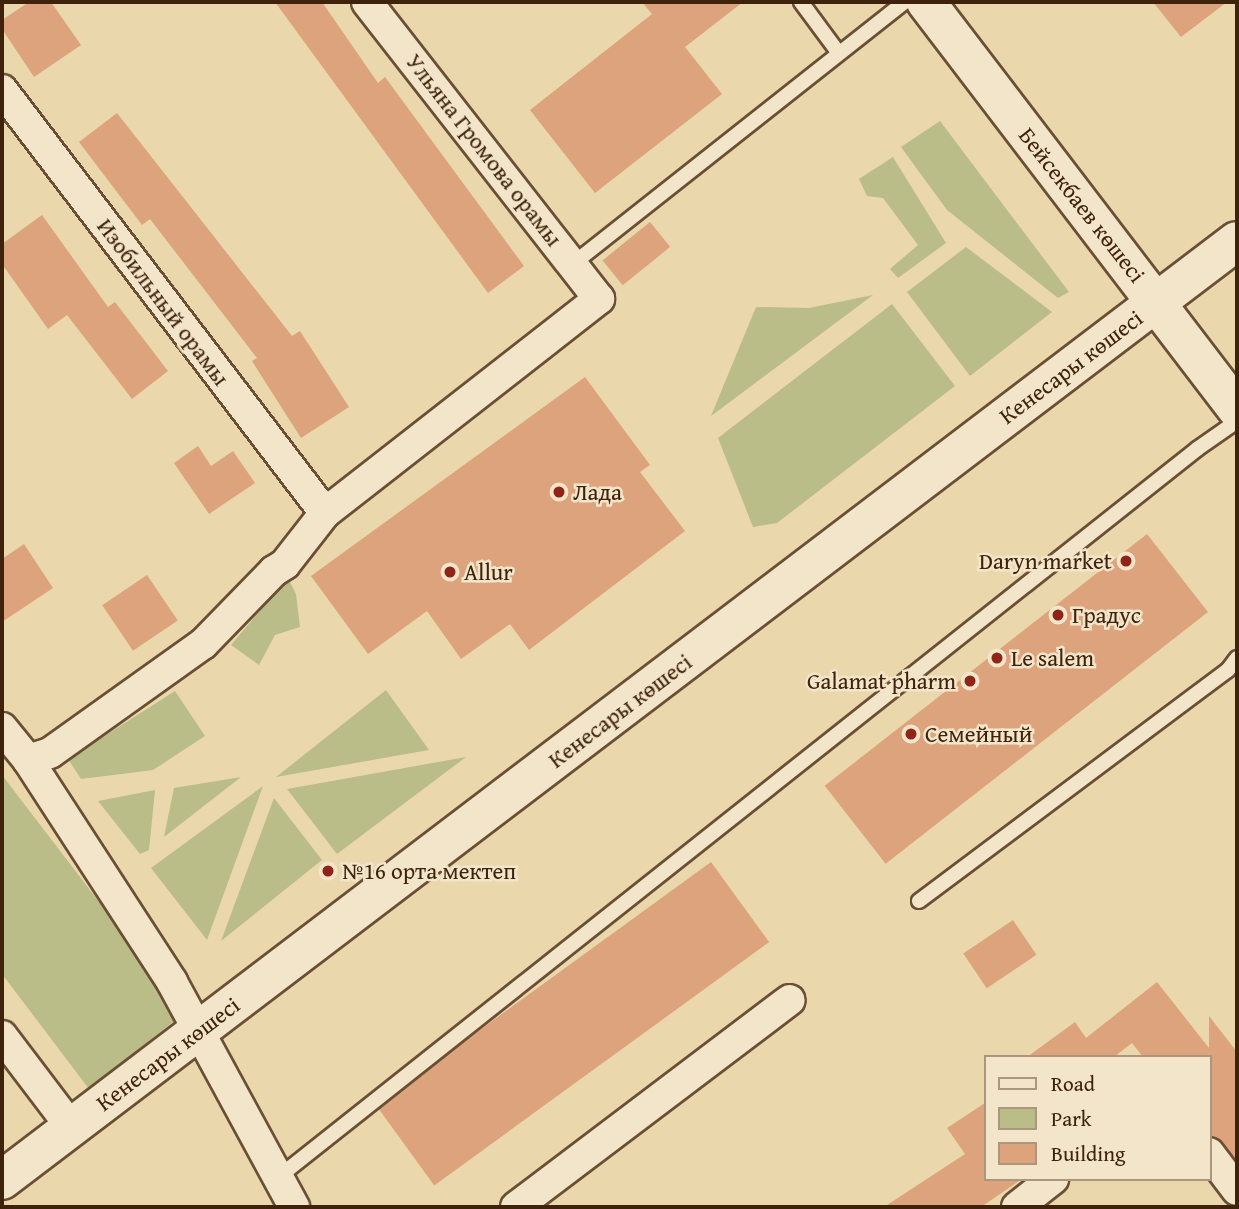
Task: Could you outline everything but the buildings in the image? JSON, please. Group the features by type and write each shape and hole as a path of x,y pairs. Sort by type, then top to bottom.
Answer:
{"main road":[{"name":"Бейсекбаев көшесі","path":"926,2 1237,409"},
{"name":"Кенесары көшесі","path":"2,1180 1237,241"}],"street":[{"name":"Ульяна Громова орамы","path":"325,513 599,299 574,263 367,2"},
{"name":"Изобильный орамы","path":"2,90 325,513"},
{"path":"27,760 50,753 203,644 274,571 285,564 325,513"},
{"path":"2,728 27,760 172,982 276,1179 294,1207"},
{"path":"516,1207 790,1000"},
{"path":"2,1036 71,1128"},
{"path":"1211,1156 1237,1190"},
{"path":"1017,1207 1050,1181"}],"lane":[{"path":"800,2 838,52"},
{"path":"574,263 838,52 905,2"},
{"path":"276,1179 1186,457 1237,421"},
{"path":"919,901 1228,670 1237,658"}],"green space":[{"path":"940,121 1069,292 1058,298 947,210 901,147"},
{"path":"893,157 946,243 898,278 890,269 918,245 883,198 867,196 859,179"},
{"path":"966,247 1052,312 970,376 907,292"},
{"path":"873,295 711,416 756,307 809,308"},
{"path":"892,304 955,386 777,523 753,527 718,438"},
{"path":"288,578 296,594 300,627 275,635 259,665 231,645"},
{"path":"386,690 429,750 276,777"},
{"path":"175,691 205,736 153,770 81,779 68,759"},
{"path":"466,757 337,854 287,789"},
{"path":"2,775 184,1013 89,1089 2,974"},
{"path":"241,777 164,837 174,788"},
{"path":"263,786 207,940 151,868"},
{"path":"155,790 149,850 140,854 98,801"},
{"path":"274,798 322,860 221,941"}],"place":[{"name":"Лада","path":"559,492"},
{"name":"Daryn market","path":"1126,561"},
{"name":"Allur","path":"450,572"},
{"name":"Градус","path":"1058,615"},
{"name":"Le salem","path":"997,658"},
{"name":"Galamat pharm","path":"970,681"},
{"name":"Семейный","path":"911,734"},
{"name":"№16 орта мектеп","path":"328,871"}]}
